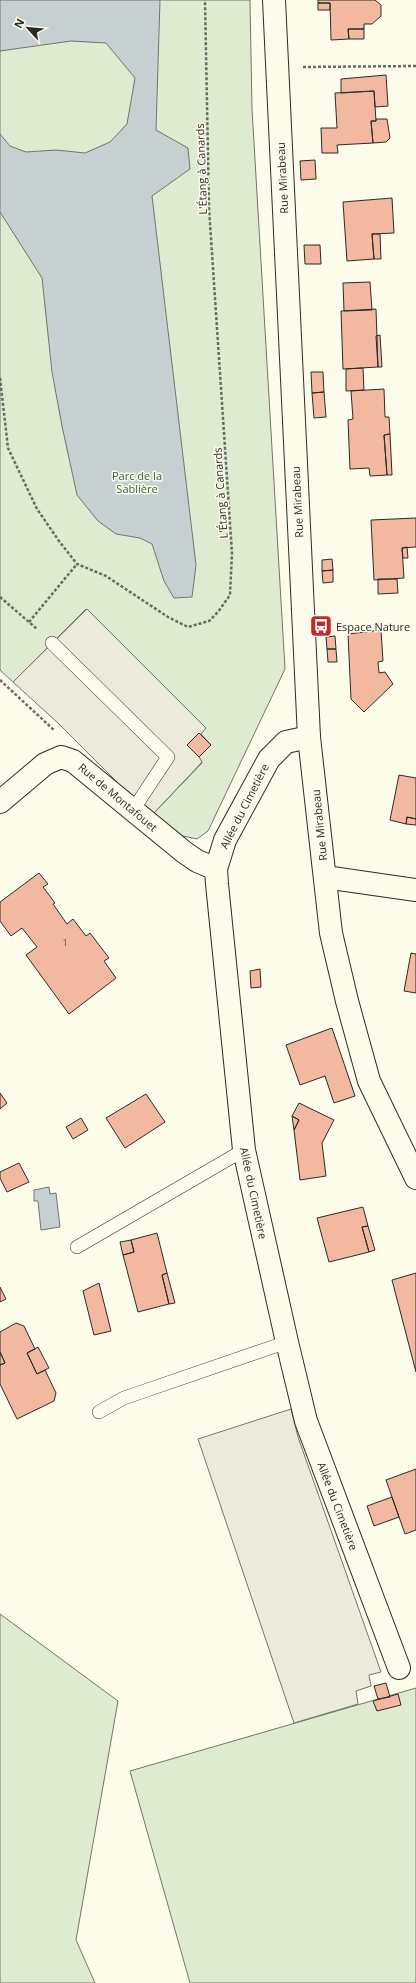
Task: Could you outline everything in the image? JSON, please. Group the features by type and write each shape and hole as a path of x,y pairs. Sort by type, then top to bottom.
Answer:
{"street":[{"name":"Rue Mirabeau","path":"274,0 309,737 331,932 347,1002 369,1081 416,1178"},
{"name":"Allée du Cimetière","path":"309,737 286,742 269,759 226,840 216,868 244,1150 287,1342 306,1421 399,1668"},
{"name":"Rue de Montafouet","path":"61,757 73,760 184,852 198,861 216,868"},
{"path":"0,802 45,764 61,757"},
{"path":"325,877 416,890"}],"lane":[{"path":"52,643 168,757 133,810"},
{"path":"77,1247 244,1150"},
{"path":"99,1412 124,1398 287,1342"}],"path":[{"name":"L'Étang à Canards","path":"77,564 106,576 168,617 188,627 209,621 218,612 230,595 232,553 209,208 205,0"},
{"path":"310,67 416,66"},
{"path":"0,378 8,448 37,509 77,564 29,622"},
{"path":"0,597 52,643"},
{"path":"0,680 59,734 64,744 61,757"}],"green space":[{"name":"Parc de la Sablière","path":"0,0 250,0 252,109 285,669 208,831 197,839 183,836 153,814 202,763 199,757 201,734 86,609 13,682 0,670"},
{"path":"0,1614 118,1701 76,1940 95,1983 0,1983"},
{"path":"416,1688 416,1983 190,1983 130,1771"}],"shaded area":[{"path":"0,0 160,0 156,130 188,148 190,169 152,196 196,565 192,597 174,598 164,581 152,544 140,538 116,534 98,521 77,495 52,372 42,278 0,212 0,134 10,146 26,152 56,150 85,153 110,142 127,124 135,78 106,43 71,41 0,51"},
{"path":"87,609 206,728 201,734 211,745 199,757 202,762 153,814 127,792 59,724 13,682"},
{"path":"49,1187 50,1194 56,1193 60,1227 41,1230 38,1201 34,1201 34,1190"},
{"path":"291,1409 298,1437 381,1672 369,1675 371,1686 356,1691 358,1704 294,1723 198,1439"}],"building":[{"path":"318,0 375,0 381,5 381,16 372,24 364,24 364,29 348,29 349,39 331,40 330,3 318,3"},
{"path":"318,3 330,3 330,10 318,10"},
{"path":"348,29 364,29 364,39 349,39"},
{"path":"386,75 388,106 375,107 374,91 341,93 341,79"},
{"path":"374,91 376,121 371,121 373,143 337,145 338,153 322,153 321,128 337,128 335,93"},
{"path":"376,119 387,119 390,138 386,142 373,143 371,121 376,121"},
{"path":"315,160 316,179 301,180 300,161"},
{"path":"392,198 394,233 372,234 374,259 347,261 343,202"},
{"path":"372,234 380,234 381,259 374,259"},
{"path":"304,245 320,245 321,264 305,264"},
{"path":"370,282 372,310 344,311 343,283"},
{"path":"376,309 378,367 343,369 341,311"},
{"path":"380,335 382,367 378,367 376,336"},
{"path":"363,368 364,390 346,391 346,369"},
{"path":"311,372 323,372 324,392 312,393"},
{"path":"384,389 385,417 389,417 390,434 384,435 387,475 370,476 369,468 350,469 348,420 353,419 351,391"},
{"path":"324,392 326,417 314,418 312,393"},
{"path":"390,434 392,475 387,475 384,435"},
{"path":"416,518 416,547 402,548 404,578 374,580 371,520"},
{"path":"407,547 408,558 403,558 402,548"},
{"path":"332,559 333,570 322,571 322,560"},
{"path":"333,570 333,582 323,583 322,571"},
{"path":"378,579 397,579 398,593 378,594"},
{"path":"381,630 383,661 378,662 379,673 385,672 393,684 364,712 351,699 348,634"},
{"path":"335,636 336,649 327,649 326,637"},
{"path":"327,649 336,649 337,662 328,662"},
{"path":"199,733 211,745 199,757 187,745"},
{"path":"399,775 416,778 416,819 407,817 406,824 390,820"},
{"path":"407,817 416,819 416,825 406,824"},
{"path":"39,873 48,884 43,887 55,903 53,904 67,924 73,919 86,936 90,933 109,958 104,961 116,978 69,1014 26,955 37,947 22,928 11,936 0,921 0,902"},
{"path":"411,953 416,954 416,993 404,991"},
{"path":"260,969 261,987 251,988 250,971"},
{"path":"332,1028 355,1096 334,1103 325,1076 300,1085 286,1045"},
{"path":"0,1093 7,1103 0,1109"},
{"path":"146,1094 165,1122 125,1148 106,1118"},
{"path":"299,1103 334,1120 322,1143 326,1176 300,1180 294,1130 299,1120 292,1116"},
{"path":"292,1116 299,1120 294,1130"},
{"path":"81,1118 88,1130 73,1139 66,1127"},
{"path":"19,1163 29,1182 7,1192 0,1178 0,1172"},
{"path":"363,1207 368,1226 362,1227 369,1252 329,1262 317,1218"},
{"path":"368,1226 375,1250 369,1252 362,1227"},
{"path":"157,1233 167,1273 162,1275 169,1304 138,1312 123,1255 134,1252 131,1240"},
{"path":"131,1240 134,1252 123,1255 120,1242"},
{"path":"167,1273 175,1303 169,1304 162,1275"},
{"path":"416,1273 416,1372 392,1280"},
{"path":"99,1283 111,1331 94,1335 83,1291"},
{"path":"0,1287 6,1299 0,1302"},
{"path":"16,1323 24,1326 35,1349 27,1353 37,1374 45,1370 56,1393 54,1401 17,1419 0,1384 0,1365 5,1363 0,1352 0,1332"},
{"path":"38,1347 49,1368 37,1374 27,1353"},
{"path":"0,1352 5,1363 0,1365"},
{"path":"416,1469 416,1530 405,1534 386,1480"},
{"path":"392,1497 399,1517 374,1526 367,1506"},
{"path":"386,1683 390,1697 378,1699 374,1686"},
{"path":"398,1694 401,1705 377,1711 373,1701"}],"place":[{"name":"Espace Nature","path":"321,626"}]}
